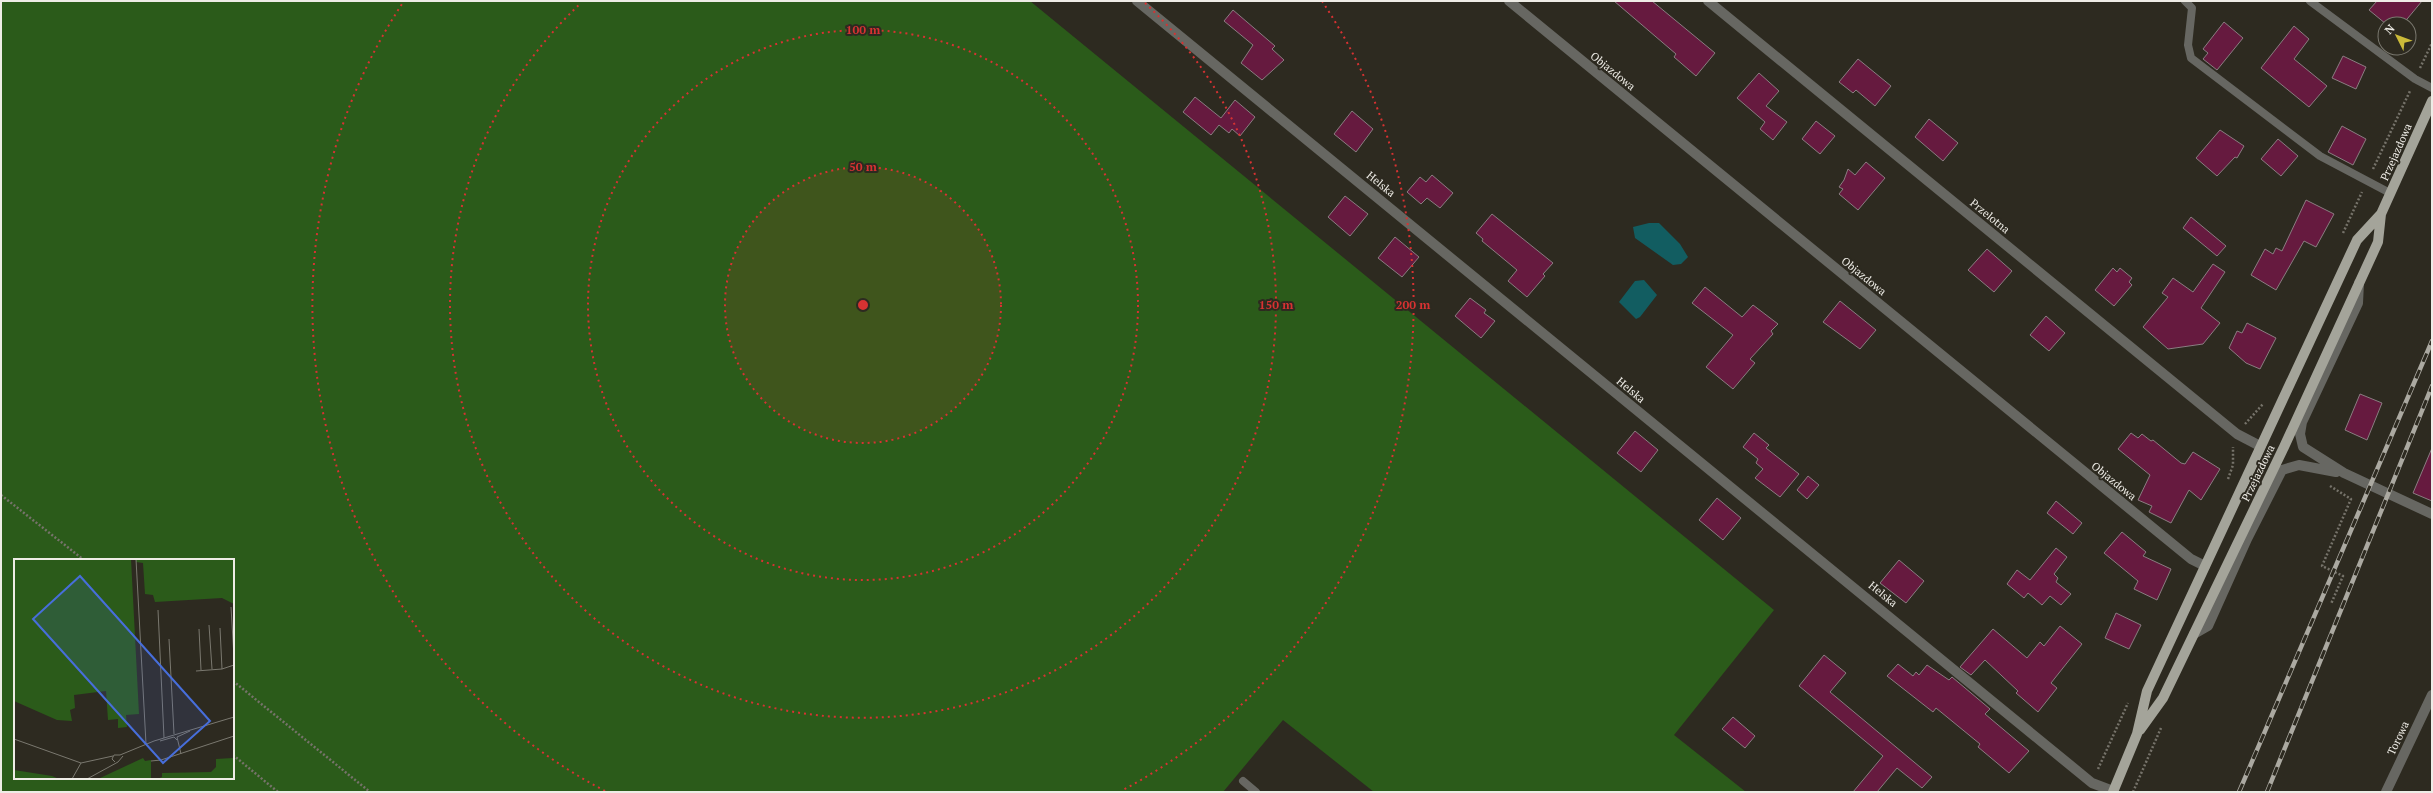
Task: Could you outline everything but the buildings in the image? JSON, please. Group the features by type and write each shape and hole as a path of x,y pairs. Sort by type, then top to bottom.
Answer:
{"main road":[{"name":"Przejazdowa","path":"2136,734 2164,698 2360,281 2378,242 2381,214 2432,101"},
{"name":"Przejazdowa","path":"2113,791 2136,734 2147,691 2260,446 2357,240 2381,214"}],"street":[{"name":"Helska","path":"1137,1 2092,782 2113,791"},
{"name":"Objazdowa","path":"1510,1 2184,554 2205,566"},
{"name":"Przelotna","path":"1708,1 2237,434 2260,446"},
{"path":"2360,281 2358,303 2302,422 2300,434 2303,446 2344,473 2432,514"},
{"path":"2194,634 2208,626 2252,527 2282,470 2298,465 2344,473"},
{"name":"Torowa","path":"2386,792 2432,695"}],"lane":[{"path":"2185,1 2192,8 2188,45 2191,58 2320,156 2390,193"},
{"path":"2310,1 2415,79 2432,88"},
{"path":"1243,781 1256,792"}],"path":[{"path":"2328,485 2351,499 2322,566 2343,576 2331,604"},
{"path":"1,495 83,559"},
{"path":"234,682 370,792"},
{"path":"234,756 278,792"}],"green space":[{"path":"1,1 1030,1 1774,610 1674,735 1746,792 1374,792 1283,720 1223,792 1,792"}],"water":[{"path":"1649,223 1659,223 1680,244 1688,257 1681,264 1673,265 1635,238 1633,227"},
{"path":"1644,280 1657,295 1640,317 1636,319 1619,302 1635,281"}],"railway":[{"path":"2239,792 2432,341"},
{"path":"2267,792 2432,386"}]}
